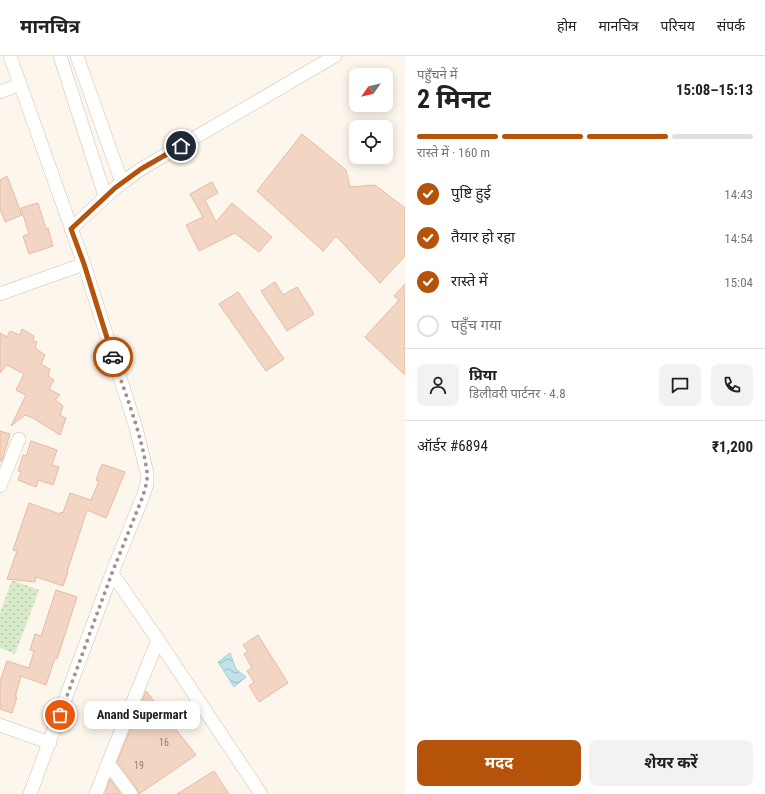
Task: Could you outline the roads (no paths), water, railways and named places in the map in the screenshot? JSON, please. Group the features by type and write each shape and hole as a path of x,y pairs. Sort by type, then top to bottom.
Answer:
{"street":[{"path":"10,56 84,264 136,428 147,473 143,496 112,573 30,794"},
{"path":"60,56 105,196"},
{"path":"77,56 122,183"},
{"path":"71,229 105,196 141,169 335,56"},
{"path":"0,92 20,85"},
{"path":"0,294 84,264"},
{"path":"0,486 19,439"},
{"path":"112,573 261,794"},
{"path":"96,794 158,640"},
{"path":"0,725 50,743"},
{"path":"108,763 131,794"}],"water":[{"path":"230,653 236,669 246,677 234,687 218,662"}],"place":[{"name":"Anand Supermart","path":"60,715"}]}
